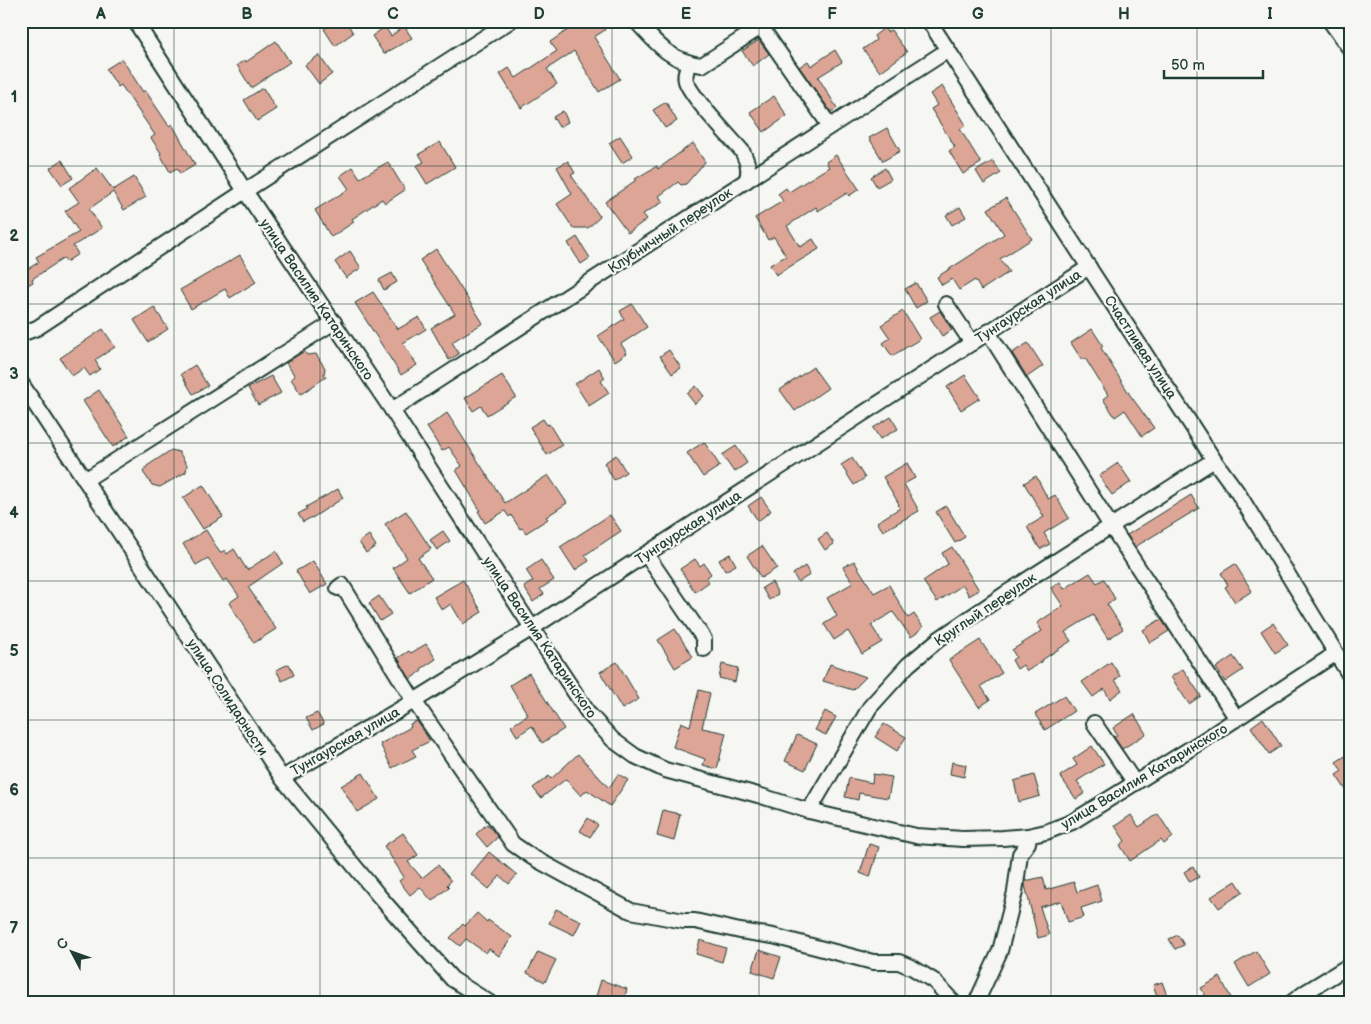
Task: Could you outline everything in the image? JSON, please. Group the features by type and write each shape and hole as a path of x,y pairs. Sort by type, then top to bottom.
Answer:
{"street":[{"name":"улица Василия Катаринского","path":"134,21 245,192 392,410 589,714 613,740 635,756 665,770 758,795 808,811 916,836 963,839 1028,836 1058,829 1237,719 1335,654"},
{"path":"21,334 37,328 510,21"},
{"path":"636,21 659,47 676,58 702,65 765,24 830,126"},
{"name":"Счастливая улица","path":"929,21 1214,460 1238,493 1350,676"},
{"path":"1330,21 1350,49"},
{"name":"Клубничный переулок","path":"392,410 948,50"},
{"path":"689,63 685,73 686,82 742,151 749,174 746,181"},
{"name":"Тунгаурская улица","path":"282,778 414,701 532,628 1089,267"},
{"path":"946,304 972,343"},
{"path":"85,480 334,322"},
{"path":"988,332 1111,526 1237,719"},
{"name":"улица Солидарности","path":"21,383 282,778 452,979 490,1003"},
{"name":"Круглый переулок","path":"808,811 870,707 908,665 939,639 1214,460"},
{"path":"646,554 704,639 704,649"},
{"path":"338,588 342,585 414,701 513,844 532,857 631,911 684,921 695,920 740,931 773,936 873,962 899,962 913,968 934,982 954,1003"},
{"path":"1094,723 1135,783"},
{"path":"976,1003 1000,951 1015,892 1020,854 1028,843 1028,836"},
{"path":"1291,1003 1350,965"}],"building":[{"path":"336,21 346,21 353,33 335,46 324,29"},
{"path":"581,21 599,21 605,30 594,37 620,79 599,92 574,51 547,69 557,84 521,108 500,74 509,68 516,78 557,51 550,42"},
{"path":"404,26 412,38 384,54 372,36 385,27 391,36"},
{"path":"884,28 887,32 891,30 907,52 880,72 863,49 876,40 874,36"},
{"path":"759,40 769,54 753,66 742,51"},
{"path":"276,41 290,62 251,88 237,65 245,60 246,62"},
{"path":"835,50 842,62 818,77 837,108 831,112 799,67 808,61 811,66"},
{"path":"319,55 332,74 319,84 305,65"},
{"path":"122,59 143,92 145,90 169,126 172,124 195,165 180,174 177,168 170,172 151,138 155,135 121,85 118,87 106,69"},
{"path":"942,86 966,125 960,129 981,163 963,174 949,151 955,147 931,109 937,105 930,94"},
{"path":"263,88 276,109 257,121 244,100"},
{"path":"774,96 787,116 764,132 750,112"},
{"path":"666,102 677,121 665,128 653,110"},
{"path":"563,111 568,122 559,127 553,117"},
{"path":"887,128 900,151 883,161 869,138"},
{"path":"620,136 633,156 622,163 609,143"},
{"path":"440,142 455,167 427,184 416,166 424,162 419,154"},
{"path":"693,143 705,162 686,184 681,185 678,182 659,196 663,202 643,214 647,219 628,233 605,202 635,179 657,166 658,169"},
{"path":"836,155 859,189 849,196 847,193 818,211 816,207 787,226 800,247 813,239 819,249 776,275 770,265 786,256 774,237 768,240 755,218 783,201 778,194 786,188 789,192 829,167 826,162"},
{"path":"62,160 73,178 62,185 50,168"},
{"path":"568,161 575,173 571,175 600,217 588,228 573,228 557,204 572,194 557,167"},
{"path":"993,161 1001,173 984,184 976,171"},
{"path":"388,162 405,190 385,203 382,199 352,219 354,222 331,237 315,210 349,189 340,176 353,167 360,178"},
{"path":"97,168 113,190 134,177 146,197 124,210 113,192 89,209 102,228 73,246 78,254 66,262 64,258 32,279 33,282 21,289 21,263 26,270 39,262 36,257 79,232 65,211 79,202 69,188"},
{"path":"885,168 891,179 877,187 871,177"},
{"path":"1006,198 1032,239 1000,259 1009,272 981,290 975,280 959,290 952,279 942,285 937,277 1004,234 988,209"},
{"path":"960,207 966,217 952,225 946,215"},
{"path":"577,237 590,258 581,264 568,243"},
{"path":"436,249 483,323 452,342 459,354 449,360 431,328 455,314 420,260"},
{"path":"350,251 361,268 346,278 335,262"},
{"path":"240,255 256,282 230,298 225,289 191,309 180,290"},
{"path":"392,273 397,282 384,290 379,280"},
{"path":"916,283 927,301 916,308 905,289"},
{"path":"373,292 398,329 419,317 426,329 403,343 417,365 401,375 355,303"},
{"path":"632,304 647,327 621,344 627,353 615,361 598,336 624,319 620,311"},
{"path":"154,307 168,329 148,342 134,320"},
{"path":"903,311 920,339 892,356 883,343 890,338 881,325"},
{"path":"940,311 952,330 942,336 930,317"},
{"path":"103,329 115,347 95,360 100,369 90,376 84,368 72,376 60,358"},
{"path":"1092,329 1103,346 1101,348 1130,395 1154,428 1142,436 1125,410 1115,417 1103,399 1108,395 1085,358 1082,360 1071,343"},
{"path":"1028,343 1043,366 1027,377 1012,353"},
{"path":"669,350 681,368 672,374 660,356"},
{"path":"304,351 307,355 316,354 325,368 324,374 326,377 301,394 291,379 295,376 286,363"},
{"path":"195,365 208,386 193,394 181,374"},
{"path":"813,367 828,388 795,411 780,390"},
{"path":"599,368 605,378 601,381 609,393 589,406 575,384"},
{"path":"502,375 516,397 487,415 481,406 473,411 465,398"},
{"path":"965,375 980,398 961,410 947,387"},
{"path":"271,376 281,393 258,405 248,388"},
{"path":"696,386 704,396 695,404 687,394"},
{"path":"99,390 129,436 113,447 83,401"},
{"path":"447,413 505,503 548,475 567,503 546,517 548,519 526,533 522,528 520,529 511,515 509,517 505,511 485,523 478,511 480,510 456,470 462,466 449,447 442,451 427,427"},
{"path":"891,417 898,429 880,439 873,428"},
{"path":"543,419 547,425 549,424 562,445 547,455 530,427"},
{"path":"704,442 720,466 703,477 687,453"},
{"path":"736,446 747,463 734,472 722,455"},
{"path":"171,450 179,452 187,465 186,472 160,487 152,485 143,472 147,466"},
{"path":"616,455 626,472 614,480 604,463"},
{"path":"852,458 865,478 854,485 841,465"},
{"path":"907,463 915,478 904,484 919,511 883,531 877,522 900,508 883,477"},
{"path":"1118,463 1131,482 1112,495 1099,476"},
{"path":"1036,476 1048,499 1055,495 1069,518 1044,533 1050,544 1040,549 1027,527 1044,517 1024,483"},
{"path":"203,485 223,517 203,529 183,498"},
{"path":"338,489 343,498 303,522 298,514 307,509 306,507"},
{"path":"1191,495 1199,508 1135,547 1127,535"},
{"path":"761,497 771,511 758,521 748,506"},
{"path":"946,506 965,537 955,543 936,512"},
{"path":"406,511 431,549 418,558 432,578 410,593 393,568 407,558 385,524"},
{"path":"610,515 621,531 585,555 589,561 575,570 560,547"},
{"path":"206,530 220,553 225,550 227,554 234,549 247,570 276,551 283,563 248,587 276,629 254,643 229,603 239,596 227,579 223,581 208,558 196,565 183,544"},
{"path":"443,531 450,541 437,550 430,540"},
{"path":"827,533 834,544 825,550 818,539"},
{"path":"369,535 376,546 366,553 359,542"},
{"path":"762,546 777,568 761,578 747,556"},
{"path":"952,547 979,590 969,596 963,585 937,602 923,581 948,564 942,553"},
{"path":"730,554 736,565 725,571 719,560"},
{"path":"695,559 700,566 704,563 711,574 706,578 709,582 695,592 680,569"},
{"path":"541,560 554,580 540,589 544,594 533,602 524,587 533,581 526,570"},
{"path":"313,561 327,584 310,594 296,571"},
{"path":"854,561 874,593 889,585 908,618 914,614 923,627 917,633 911,637 893,612 871,625 882,642 862,654 848,631 834,640 824,624 837,616 827,598 853,583 843,567"},
{"path":"1235,564 1252,591 1235,602 1225,587 1228,585 1221,573"},
{"path":"805,566 810,575 798,582 793,574"},
{"path":"1090,573 1097,583 1104,579 1115,599 1107,604 1123,629 1108,639 1093,615 1065,632 1071,641 1043,661 1027,671 1023,665 1017,669 1012,660 1016,657 1012,650 1042,631 1037,623 1063,606 1051,588 1060,582 1064,589"},
{"path":"463,580 482,612 463,624 451,604 442,610 434,597"},
{"path":"772,582 778,594 769,600 762,588"},
{"path":"379,596 391,614 380,621 369,603"},
{"path":"1161,619 1169,631 1150,643 1143,630"},
{"path":"1273,623 1288,645 1275,653 1261,631"},
{"path":"675,629 693,657 675,668 658,640"},
{"path":"980,640 1002,673 981,686 990,700 979,707 949,660"},
{"path":"426,644 436,659 410,679 398,658"},
{"path":"1233,656 1243,670 1225,682 1216,668"},
{"path":"617,662 639,699 622,709 600,672"},
{"path":"1111,662 1120,676 1115,680 1122,690 1110,699 1104,689 1093,697 1082,682"},
{"path":"289,664 294,675 282,681 276,670"},
{"path":"722,664 738,668 735,682 719,678"},
{"path":"830,664 866,677 853,690 823,681"},
{"path":"1183,669 1201,696 1189,704 1171,677"},
{"path":"529,673 564,729 542,743 532,726 517,736 511,726 528,715 510,685"},
{"path":"699,690 710,693 702,728 726,733 717,769 703,765 705,759 673,747 681,722 690,726"},
{"path":"1064,696 1074,711 1045,730 1035,714"},
{"path":"825,711 836,717 826,735 815,730"},
{"path":"317,713 324,724 313,730 306,718"},
{"path":"1134,714 1146,734 1122,749 1114,737 1117,735 1113,728"},
{"path":"1263,718 1281,746 1269,754 1251,727"},
{"path":"417,721 430,741 412,750 416,756 392,768 380,744 411,727 410,724"},
{"path":"884,724 906,737 897,751 875,737"},
{"path":"797,735 817,744 805,770 785,761"},
{"path":"1092,746 1104,764 1077,781 1085,793 1076,799 1060,776 1077,765 1073,759"},
{"path":"1350,753 1350,796 1336,775 1342,771 1336,762"},
{"path":"578,754 609,788 618,774 628,780 610,806 587,790 581,796 566,779 541,798 533,788 549,776 551,779"},
{"path":"952,762 966,765 964,777 950,774"},
{"path":"363,773 379,799 357,812 341,786"},
{"path":"873,774 892,777 888,798 859,793 858,800 845,797 849,778 872,783"},
{"path":"1034,775 1040,796 1019,802 1014,781"},
{"path":"663,810 680,814 674,841 657,836"},
{"path":"1158,814 1173,837 1164,844 1161,840 1130,861 1120,845 1125,841 1115,826 1131,815 1139,827"},
{"path":"588,818 598,825 590,837 580,831"},
{"path":"487,824 498,837 487,847 476,834"},
{"path":"403,833 418,855 408,862 422,878 438,865 451,881 447,885 449,887 432,901 420,887 410,895 399,881 404,877 384,846"},
{"path":"869,844 879,847 870,877 860,873"},
{"path":"489,852 517,875 509,884 500,876 489,889 471,874"},
{"path":"1193,866 1199,877 1190,882 1184,872"},
{"path":"1043,877 1046,890 1074,882 1077,892 1097,885 1102,901 1081,908 1084,917 1068,922 1061,901 1040,907 1049,935 1038,938 1025,881"},
{"path":"1236,881 1243,892 1219,908 1211,897"},
{"path":"556,909 581,921 574,935 549,923"},
{"path":"477,913 487,922 488,920 512,937 499,956 489,949 486,953 466,939 460,946 450,938"},
{"path":"1178,935 1184,945 1175,949 1169,939"},
{"path":"700,940 726,948 722,962 696,954"},
{"path":"759,950 781,957 774,978 752,971"},
{"path":"1256,951 1270,974 1249,987 1235,964"},
{"path":"538,952 556,960 545,982 527,973"},
{"path":"1220,977 1231,998 1222,1003 1210,1003 1201,988"},
{"path":"601,980 627,989 623,1003 594,1003"},
{"path":"1162,982 1168,998 1159,1001 1153,985"}]}
